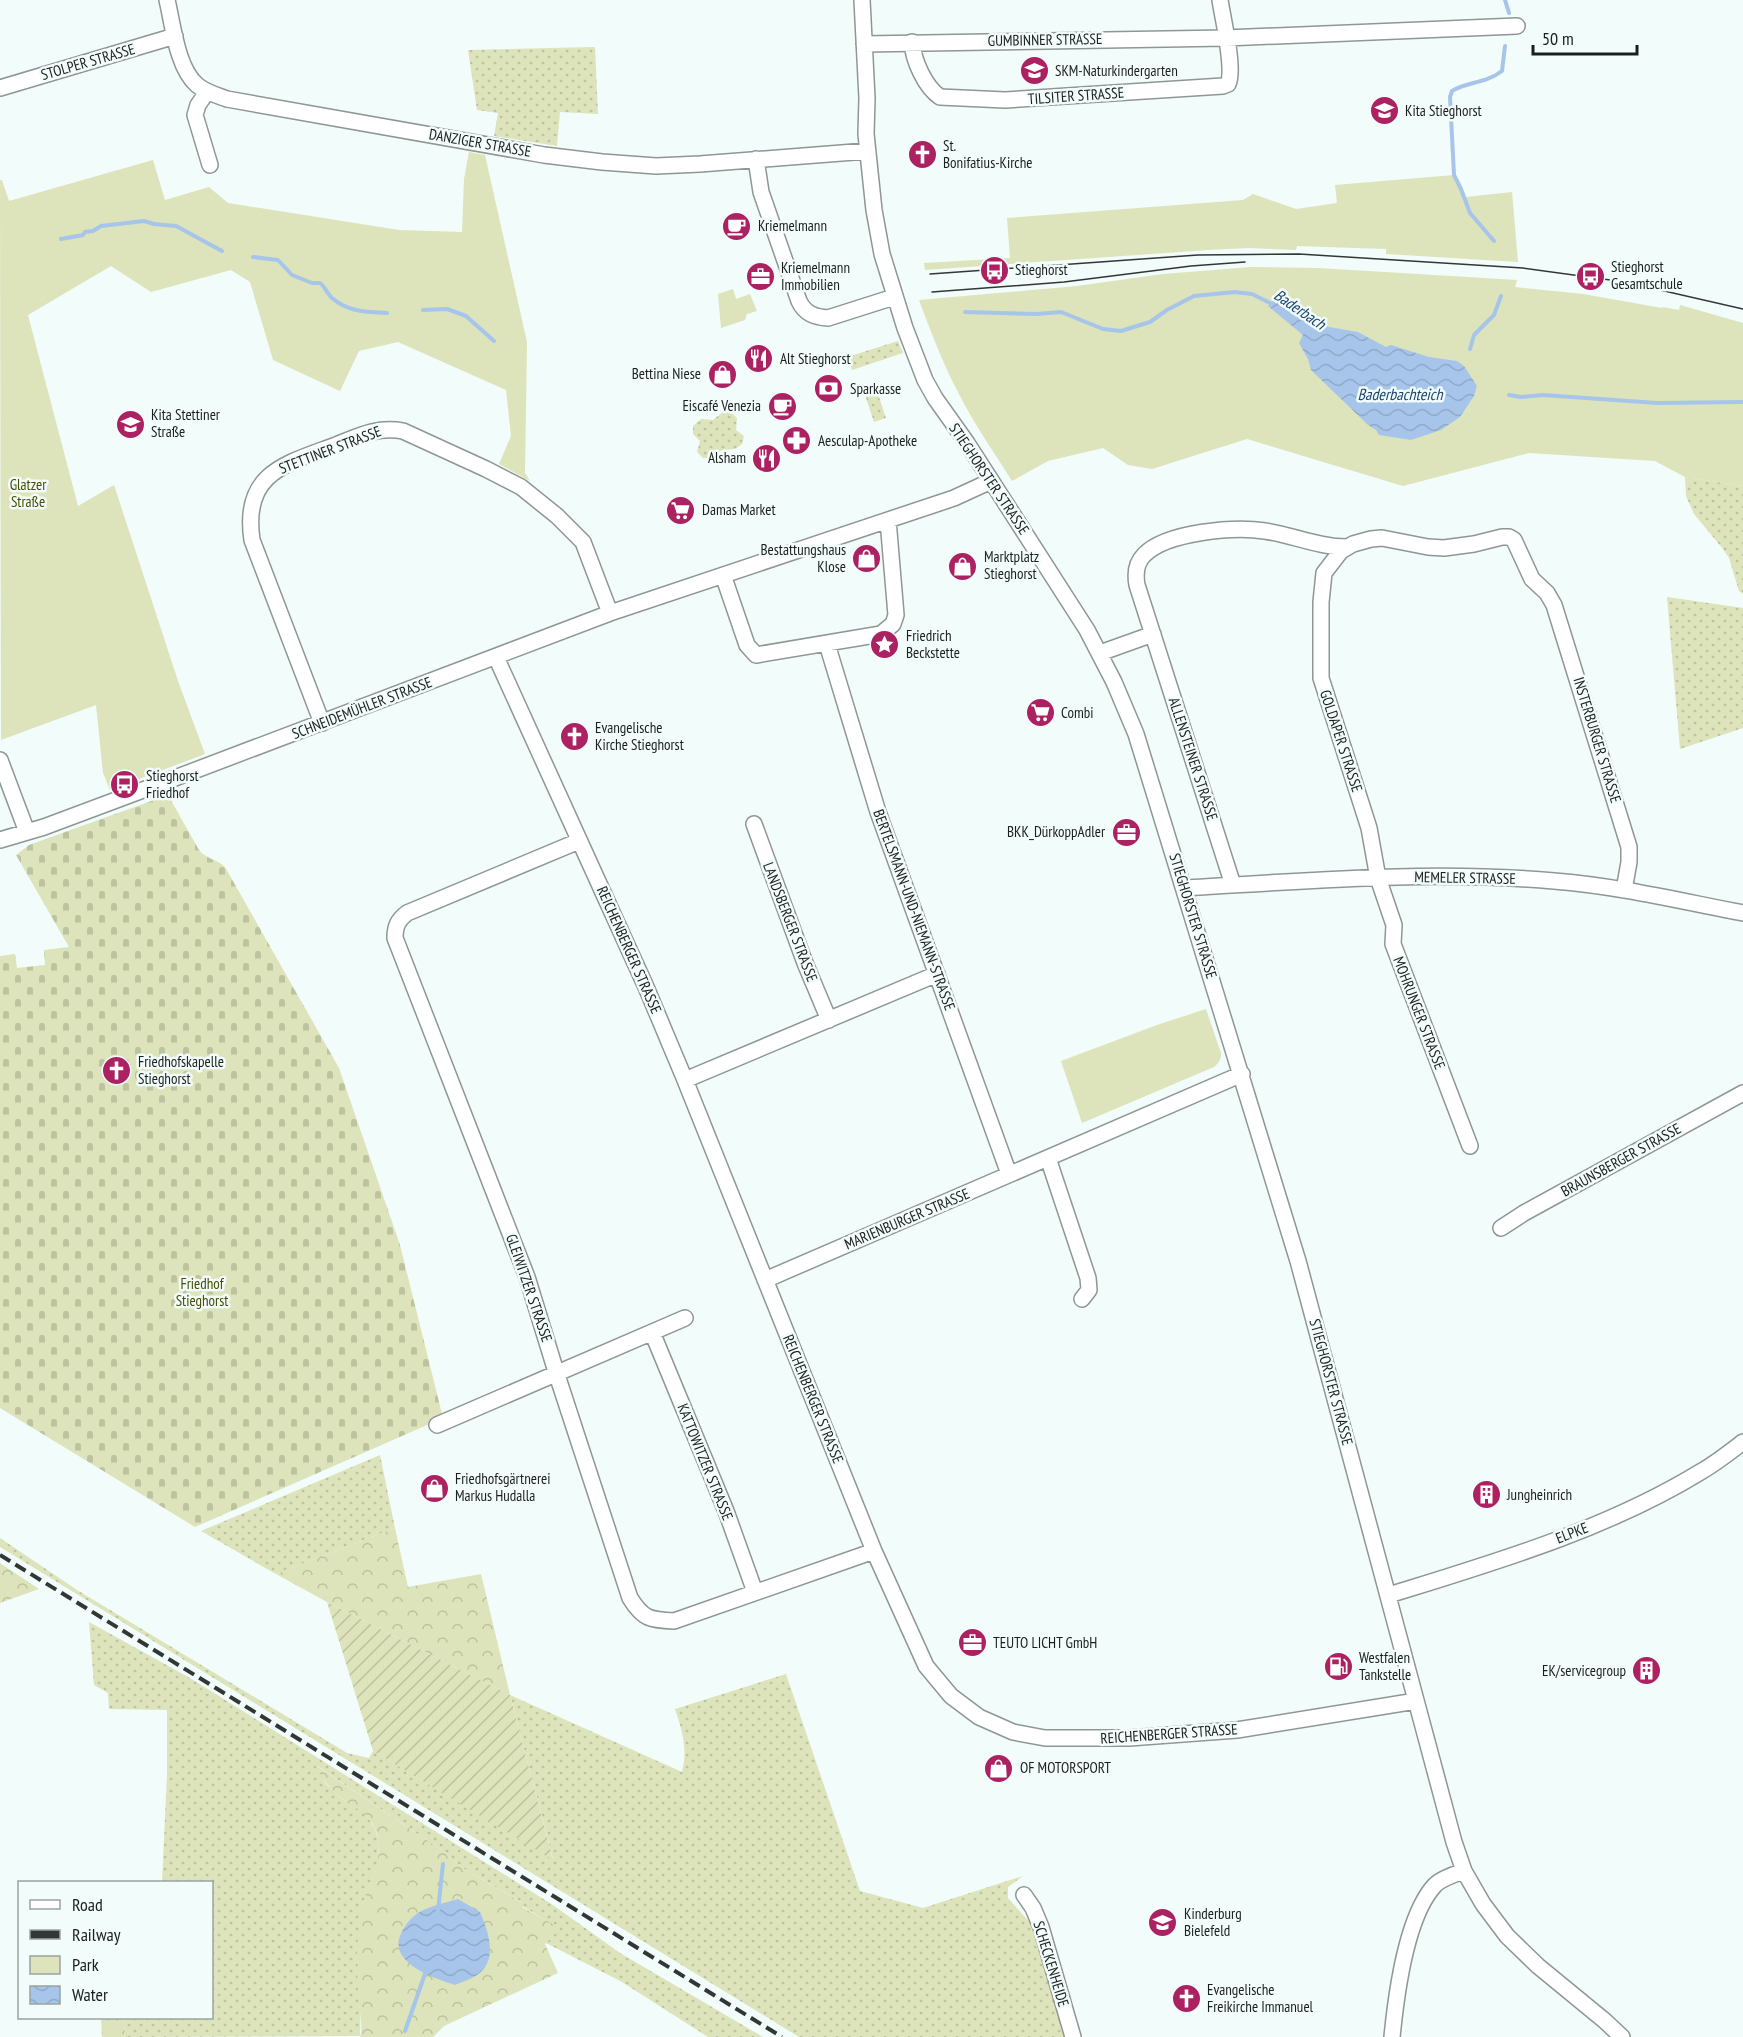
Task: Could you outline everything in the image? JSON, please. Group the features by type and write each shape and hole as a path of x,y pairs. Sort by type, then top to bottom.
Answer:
{"street":[{"name":"DANZIGER STRASSE","path":"167,0 175,36 187,72 195,84 207,92 227,99 602,162 656,166 867,151"},
{"name":"STIEGHORSTER STRASSE","path":"862,0 867,151 877,232 894,297 915,355 935,398 1074,607 1100,653 1139,742 1298,1261 1454,1842 1464,1871 1483,1904 1507,1936 1538,1966 1622,2037"},
{"path":"1220,0 1226,38"},
{"name":"GUMBINNER STRASSE","path":"864,44 1226,38 1517,26"},
{"name":"STOLPER STRASSE","path":"0,87 175,36"},
{"name":"TILSITER STRASSE","path":"912,42 913,53 929,87 940,97 1005,100 1223,87 1231,78 1230,55 1226,38"},
{"path":"207,92 198,105 195,115 210,165"},
{"path":"756,159 760,192 799,301 806,312 819,318 828,318 894,297"},
{"name":"STETTINER STRASSE","path":"322,723 252,540 250,526 251,510 260,487 272,472 289,462 375,430 393,429 402,430 486,469 529,492 577,535 587,551 610,613"},
{"name":"SCHNEIDEMÜHLER STRASSE","path":"0,840 322,723 610,613 962,495 991,481"},
{"path":"723,575 747,645 756,655 881,634 894,624 896,610 888,520"},
{"name":"ALLENSTEINER STRASSE","path":"1233,885 1137,585 1135,572 1143,556 1149,550 1188,535 1228,530 1265,531 1322,545 1347,547 1361,541 1382,538 1428,547 1460,547 1490,539 1509,537 1518,545 1532,579 1547,593"},
{"path":"1305,540 1317,551 1324,573"},
{"path":"1324,573 1332,561 1347,547"},
{"name":"GOLDAPER STRASSE","path":"1324,573 1321,602 1321,678 1369,828 1378,878"},
{"name":"INSTERBURGER STRASSE","path":"1547,593 1554,605 1629,847 1624,890"},
{"path":"1100,653 1153,634"},
{"name":"BERTELSMANN-UND-NIEMANN-STRASSE","path":"827,644 878,812 1009,1174"},
{"name":"REICHENBERGER STRASSE","path":"496,657 646,987 874,1551 926,1666 951,1696 979,1717 1013,1732 1045,1738 1118,1738 1237,1730 1416,1701"},
{"path":"0,760 27,832"},
{"name":"LANDSBERGER STRASSE","path":"754,824 805,963 829,1020"},
{"name":"GLEIWITZER STRASSE","path":"579,841 407,913 399,919 395,927 395,938 527,1277 630,1598 639,1613 657,1620 674,1621 874,1551"},
{"name":"MEMELER STRASSE","path":"1184,888 1378,878 1508,877 1624,890 1743,914"},
{"name":"MOHRUNGER STRASSE","path":"1378,878 1394,925 1393,944 1470,1146"},
{"path":"685,1080 937,974"},
{"name":"MARIENBURGER STRASSE","path":"765,1280 1242,1074"},
{"name":"BRAUNSBERGER STRASSE","path":"1501,1228 1524,1213 1743,1093"},
{"path":"1048,1158 1088,1278 1089,1290 1082,1299"},
{"path":"437,1425 685,1318"},
{"name":"KATTOWITZER STRASSE","path":"652,1332 726,1511 755,1592"},
{"name":"ELPKE","path":"1389,1594 1499,1560 1624,1512 1704,1471 1743,1442"},
{"path":"1392,2037 1405,1954 1426,1898 1436,1884 1464,1871"},
{"name":"SCHECKENHEIDE","path":"1024,1895 1033,1908 1041,1927 1073,2037"}],"green space":[{"path":"595,47 598,114 560,112 557,146 494,136 498,113 477,110 468,50"},
{"name":"Glatzer Straße","path":"469,152 485,155 527,342 525,473 530,481 499,464 511,436 506,390 398,342 359,351 340,391 273,360 250,282 231,270 151,292 111,266 28,315 78,506 114,485 178,681 205,754 110,790 103,773 96,705 1,740 0,180 2,180 9,201 153,160 165,200 209,187 228,203 399,230 462,232 464,179"},
{"path":"1454,175 1466,197 1512,192 1518,262 1386,254 1386,249 1297,246 1296,250 1249,248 1208,250 925,270 924,263 1010,258 1007,218 1243,200 1253,194 1296,209 1337,203 1335,185"},
{"path":"1251,267 1318,268 1517,280 1515,287 1583,294 1679,310 1680,305 1743,323 1743,486 1685,477 1655,461 1529,453 1403,486 1247,439 1152,469 1128,465 1103,448 1048,461 1012,481 959,394 942,360 919,300"},
{"path":"733,289 736,299 750,294 757,311 747,314 745,320 721,328 718,294"},
{"path":"898,341 903,353 852,370 847,357"},
{"path":"877,391 886,418 874,422 865,395"},
{"path":"729,411 737,418 736,430 744,436 742,444 735,449 722,450 711,458 703,458 697,452 700,441 693,434 693,426 701,419 713,420 723,412"},
{"path":"1685,477 1743,486 1743,594 1739,591 1729,558 1694,514 1686,496"},
{"path":"1667,597 1743,608 1743,728 1680,749"},
{"name":"Friedhof Stieghorst","path":"168,795 199,850 225,867 339,1068 400,1245 443,1418 195,1527 0,1408 0,956 15,954 17,968 45,965 44,950 69,947 16,855 29,845"},
{"path":"1206,1009 1221,1053 1214,1067 1082,1123 1061,1061"},
{"path":"380,1455 395,1528 276,1574 201,1531"},
{"path":"395,1528 408,1587 481,1574 510,1695 276,1574"},
{"path":"0,1538 77,1590 347,1753 369,1758 373,1751 553,1859 510,1695 682,1772 684,1747 675,1709 786,1674 860,1891 923,1908 1023,1876 1008,1887 1008,1898 1033,1926 1066,2037 799,2037 0,1547"},
{"path":"0,1563 39,1589 0,1603"},
{"path":"327,1602 510,1695 553,1860 373,1751"},
{"path":"89,1622 190,1678 553,1905 620,1953 763,2037 708,2037 622,1982 546,1943 559,1928 522,1906 523,1903 463,1868 440,1849 317,1766 326,1784 342,1799 361,1810 369,1819 379,1842 378,1862 363,1904 360,2036 125,2037 124,2019 213,2019 213,1881 162,1881 167,1775 167,1710 109,1709 108,1693 94,1685"},
{"path":"315,1765 440,1849 463,1868 524,1904 522,1907 560,1928 545,1944 558,1973 444,2026 433,2037 360,2037 358,1936 362,1908 378,1858 378,1840 370,1820 332,1790"},
{"path":"101,2019 124,2019 125,2037 102,2037"}],"water":[{"name":"Baderbachteich","path":"1274,299 1308,323 1317,321 1329,327 1358,332 1386,347 1391,345 1429,357 1457,361 1464,366 1477,386 1474,396 1460,417 1441,430 1411,440 1379,435 1311,370 1299,343 1303,335 1268,306"},
{"path":"458,1899 480,1912 486,1927 490,1954 484,1969 455,1985 427,1975 409,1963 399,1948 399,1939 406,1925 418,1913"}],"waterway":[{"path":"1505,0 1509,13"},
{"path":"1494,241 1470,213 1454,175 1450,97 1452,91 1502,71 1505,46"},
{"name":"Baderbach","path":"61,239 83,235 101,226 144,221 176,226 222,251"},
{"name":"Baderbach","path":"253,257 278,260 292,275 312,283 320,283 332,298 345,306 358,310 387,313"},
{"name":"Baderbach","path":"965,312 1036,314 1061,312 1103,329 1121,331 1150,322 1194,296 1235,292 1252,294 1272,304"},
{"path":"1470,349 1474,335 1494,315 1501,296"},
{"name":"Baderbach","path":"423,310 447,309 466,316 494,341"},
{"name":"Baderbach","path":"1509,395 1521,397 1543,395 1657,403 1743,402"},
{"path":"438,1911 443,1864"},
{"path":"405,2031 426,1971"}],"tram line":[{"path":"930,274 1198,255 1299,254 1523,268 1625,282 1743,309"},
{"path":"932,292 1064,282 1191,266 1245,262"}],"railway":[{"path":"0,1555 782,2037"}],"place":[{"name":"SKM-Naturkindergarten","path":"1034,71"},
{"name":"Kita Stieghorst","path":"1384,111"},
{"name":"St. Bonifatius-Kirche","path":"922,155"},
{"name":"Kriemelmann","path":"737,226"},
{"name":"Stieghorst","path":"994,270"},
{"name":"Stieghorst Gesamtschule","path":"1590,276"},
{"name":"Kriemelmann Immobilien","path":"760,277"},
{"name":"Alt Stieghorst","path":"759,359"},
{"name":"Bettina Niese","path":"722,374"},
{"name":"Sparkasse","path":"829,389"},
{"name":"Eiscafé Venezia","path":"782,406"},
{"name":"Kita Stettiner Straße","path":"130,424"},
{"name":"Aesculap-Apotheke","path":"797,441"},
{"name":"Alsham","path":"767,458"},
{"name":"Damas Market","path":"681,510"},
{"name":"Bestattungshaus Klose","path":"867,559"},
{"name":"Marktplatz Stieghorst","path":"963,566"},
{"name":"Friedrich Beckstette","path":"885,645"},
{"name":"Combi","path":"1040,713"},
{"name":"Evangelische Kirche Stieghorst","path":"574,737"},
{"name":"Stieghorst Friedhof","path":"125,785"},
{"name":"BKK_DürkoppAdler","path":"1126,832"},
{"name":"Friedhofskapelle Stieghorst","path":"117,1071"},
{"name":"Friedhofsgärtnerei Markus Hudalla","path":"434,1488"},
{"name":"Jungheinrich","path":"1486,1495"},
{"name":"TEUTO LICHT GmbH","path":"972,1643"},
{"name":"Westfalen Tankstelle","path":"1338,1667"},
{"name":"EK/servicegroup","path":"1647,1671"},
{"name":"OF MOTORSPORT","path":"999,1768"},
{"name":"Kinderburg Bielefeld","path":"1163,1923"},
{"name":"Evangelische Freikirche Immanuel","path":"1186,1999"}]}
